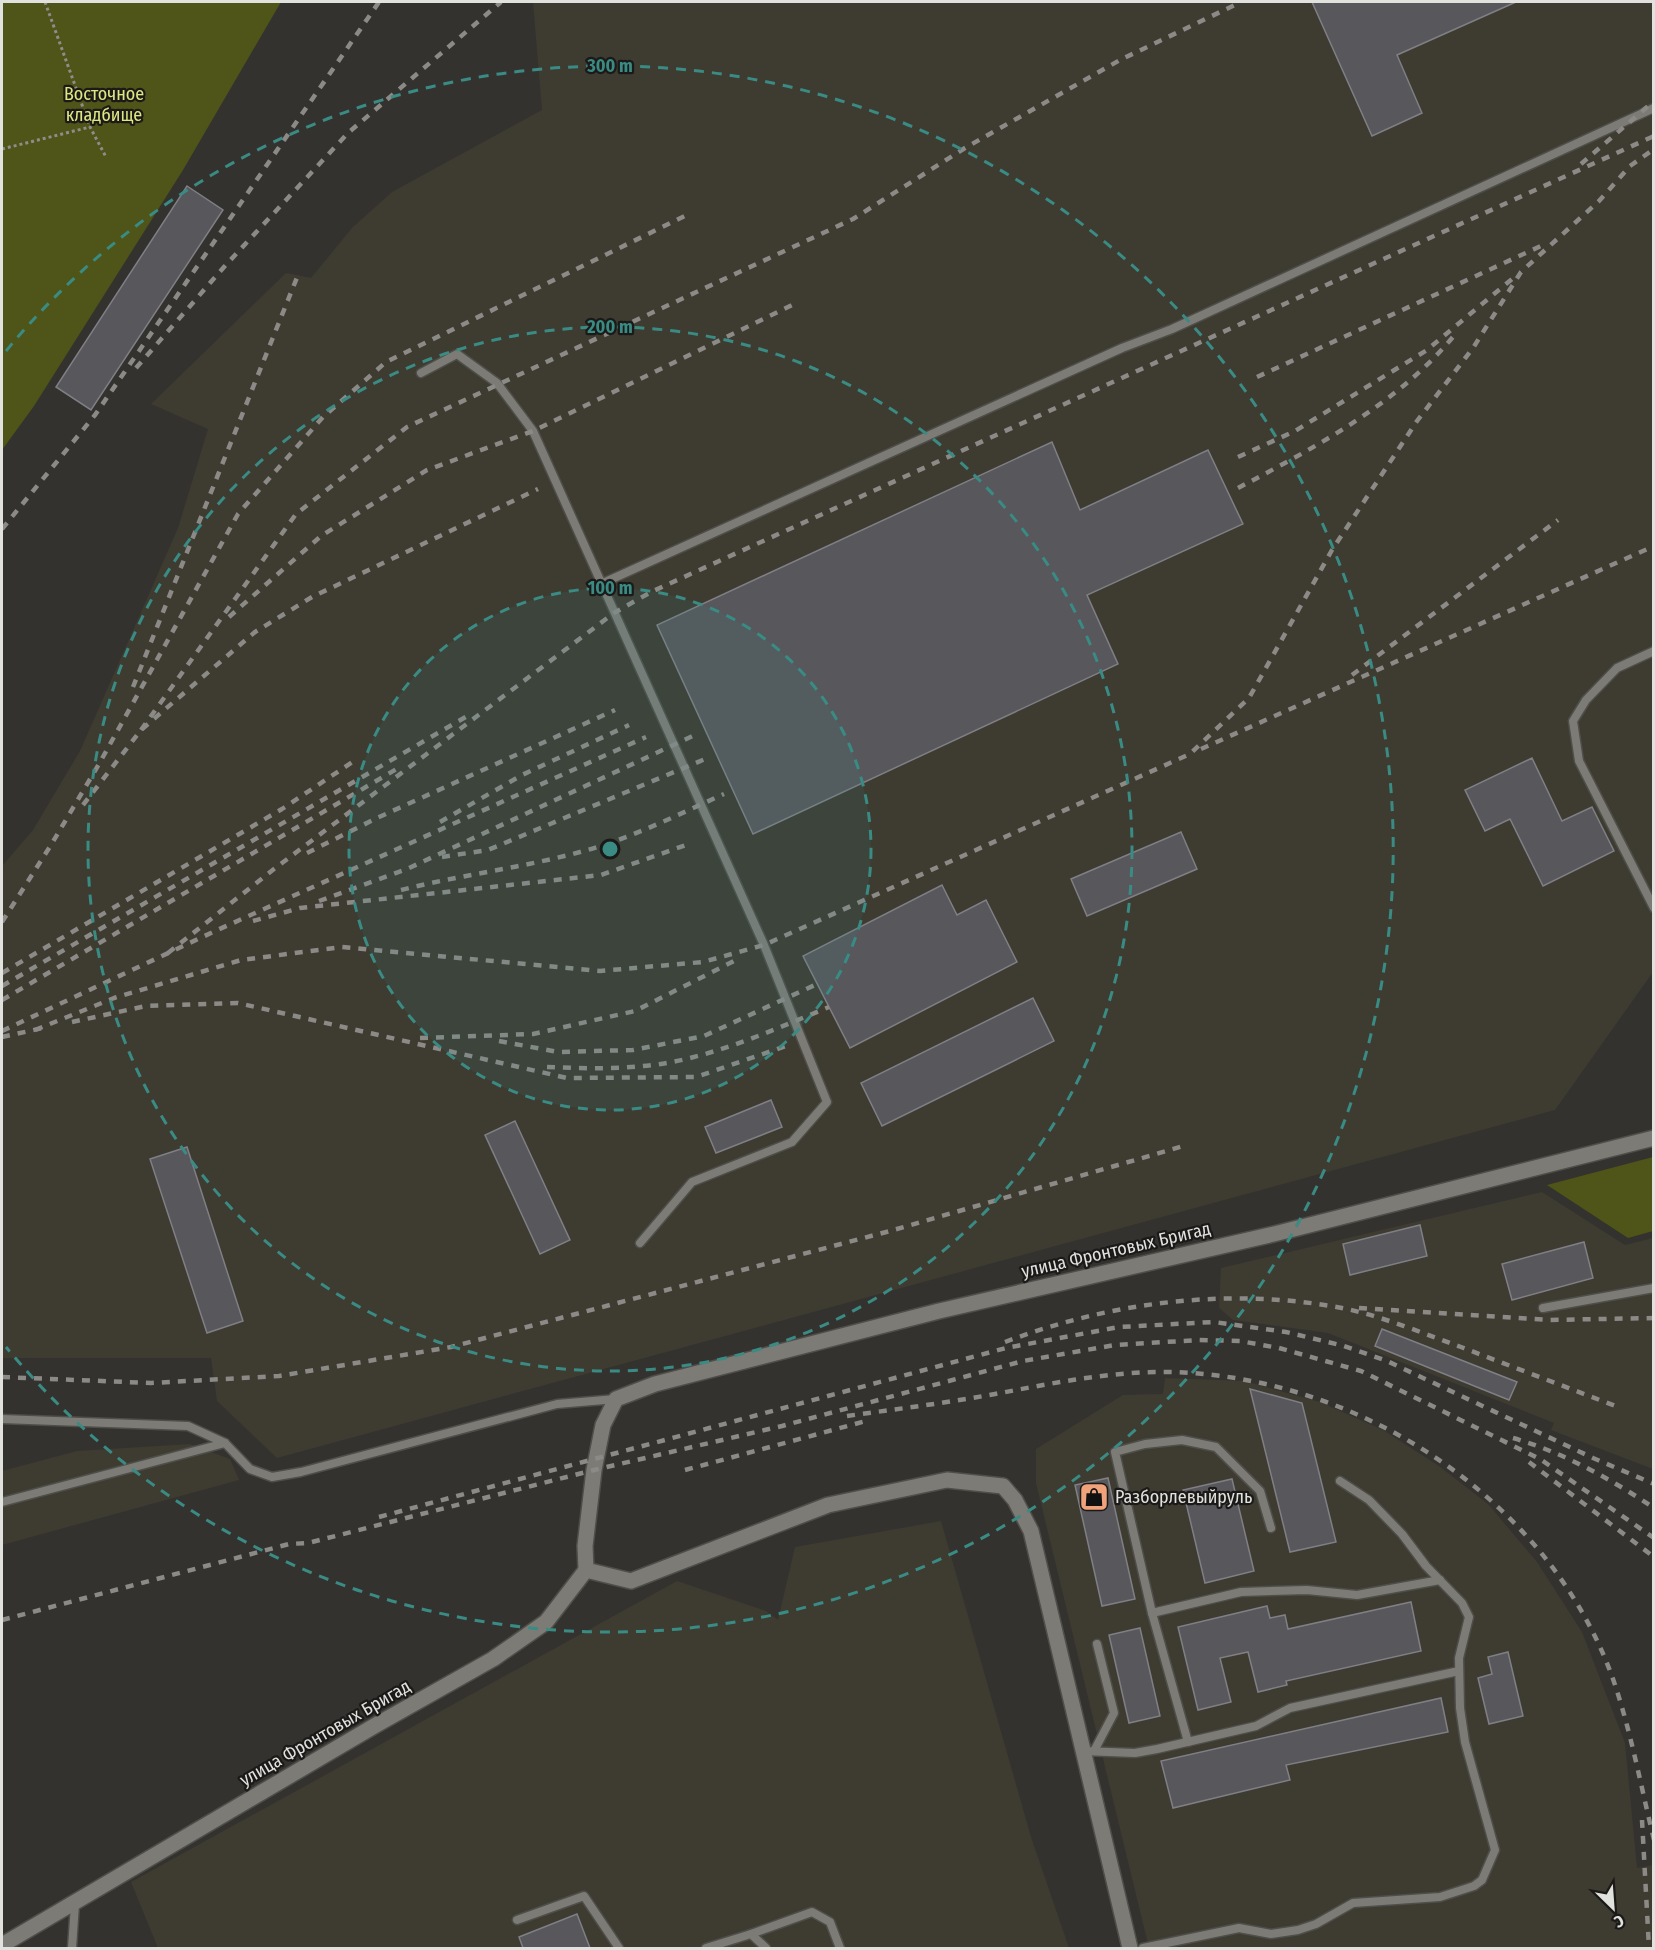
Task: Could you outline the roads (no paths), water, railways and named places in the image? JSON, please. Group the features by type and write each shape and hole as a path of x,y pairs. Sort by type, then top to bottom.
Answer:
{"main road":[{"name":"улица Фронтовых Бригад","path":"616,1399 655,1384 928,1314 1274,1234 1653,1138"},
{"path":"616,1399 603,1425 590,1497 585,1546 586,1570 631,1581 828,1505 947,1480 1003,1486 1015,1500 1031,1531 1089,1751 1130,1948"},
{"name":"улица Фронтовых Бригад","path":"2,1945 376,1725 493,1659 546,1622 586,1570"}],"lane":[{"path":"603,584 1122,348 1172,329 1653,108"},
{"path":"421,373 457,354 497,382 533,431 764,945 828,1102 792,1142 692,1182 640,1243"},
{"path":"1653,651 1617,668 1586,700 1573,721 1579,760 1653,908"},
{"path":"1543,1308 1653,1288"},
{"path":"2,1419 188,1426 225,1443 250,1468 272,1477 301,1472 557,1404 616,1399"},
{"path":"1188,1742 1152,1613 1115,1452 1145,1444 1182,1440 1216,1447 1260,1491 1271,1528"},
{"path":"2,1502 225,1443"},
{"path":"1143,1948 1239,1928 1271,1934 1298,1930 1316,1924 1353,1903 1440,1897 1474,1886 1482,1880 1495,1850 1466,1742 1460,1708 1459,1671 1469,1617 1462,1603 1426,1566 1402,1534 1369,1500 1340,1481"},
{"path":"1152,1613 1241,1592 1307,1590 1358,1595 1440,1580"},
{"path":"1089,1751 1114,1713 1097,1644"},
{"path":"1089,1751 1135,1753 1188,1742 1256,1726 1290,1708 1459,1671"},
{"path":"517,1920 584,1896 619,1948"},
{"path":"72,1948 75,1904"},
{"path":"706,1948 812,1912 830,1922 840,1948"},
{"path":"751,1934 765,1948"}],"railway":[{"path":"2,529 95,415 379,2"},
{"path":"136,368 224,267 348,133 501,2"},
{"path":"141,730 296,514 407,427 853,219 965,148 1120,60 1241,2"},
{"path":"1581,164 1654,101"},
{"path":"168,953 274,869 614,613 651,592 1654,136"},
{"path":"35,1030 114,998 241,960 342,947 600,971 703,962 764,945 1190,754 1249,698 1332,550 1417,421 1473,348 1521,272 1599,201 1630,166 1654,149"},
{"path":"2,922 99,764 238,514 323,417 386,362 691,213"},
{"path":"1257,377 1543,245"},
{"path":"133,687 298,275"},
{"path":"1238,457 1295,431 1427,350 1512,279"},
{"path":"229,617 321,536 427,470 533,431 792,305"},
{"path":"1238,488 1356,421 1410,380 1457,332"},
{"path":"83,805 141,730 255,632 312,597 538,489"},
{"path":"1352,675 1558,520"},
{"path":"1201,749 1654,546"},
{"path":"307,853 377,818 615,710"},
{"path":"2,986 469,715"},
{"path":"440,822 522,775 629,725"},
{"path":"319,901 407,869 697,734"},
{"path":"2,1031 213,932 646,737"},
{"path":"442,857 488,850 710,757"},
{"path":"2,973 282,809 354,761"},
{"path":"2,1000 400,767"},
{"path":"401,890 535,863 599,847 724,794"},
{"path":"253,921 300,908 601,875 686,845"},
{"path":"420,1038 533,1034 635,1011 738,959"},
{"path":"499,1041 558,1052 633,1050 704,1036 817,984"},
{"path":"72,1022 146,1006 238,1003 567,1078 696,1077 786,1046"},
{"path":"547,1067 618,1068 672,1062 743,1042 829,1007"},
{"path":"2,1037 43,1028"},
{"path":"2,1377 151,1383 279,1376 451,1347 890,1231 1187,1145"},
{"path":"1005,1342 1084,1317 1166,1303 1207,1299 1290,1301 1347,1309 1380,1318 1618,1407"},
{"path":"1359,1308 1549,1320 1654,1318"},
{"path":"379,1517 1006,1348 1119,1327 1214,1322 1286,1332 1344,1346 1387,1361 1593,1458 1654,1484"},
{"path":"2,1620 289,1544 308,1543 594,1470 782,1426 1023,1361 1115,1345 1199,1340 1240,1341 1279,1348 1361,1371 1540,1459 1654,1538"},
{"path":"847,1416 1093,1377 1167,1372 1259,1382 1325,1401 1388,1429 1447,1465 1500,1509 1546,1559 1584,1616 1613,1679 1654,1840"},
{"path":"685,1470 866,1421"},
{"path":"1513,1438 1586,1467 1654,1508"},
{"path":"1529,1462 1654,1557"},
{"path":"1642,1820 1649,1948"}],"place":[{"name":"Разборлевыйруль","path":"1094,1497"}],"park label":[{"name":"Восточное кладбище","path":"104,104"}]}
